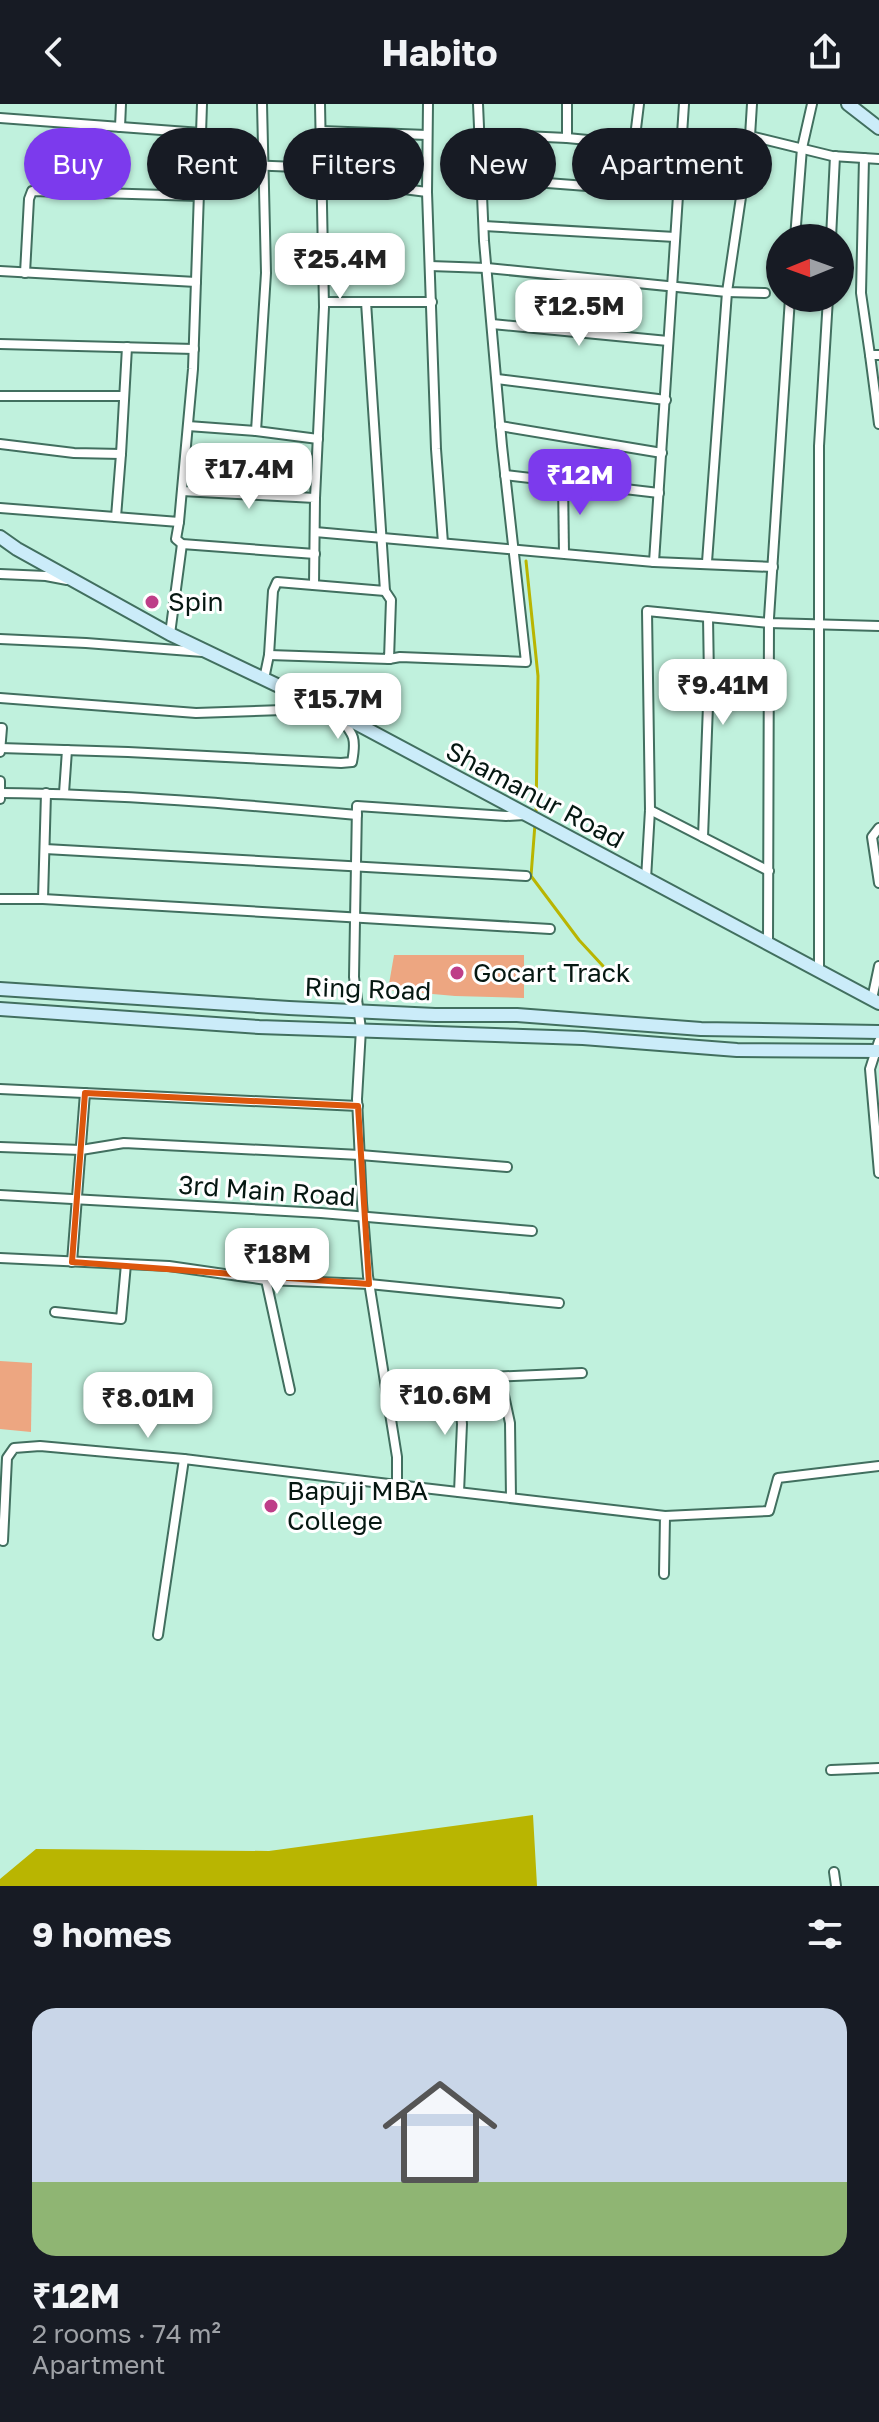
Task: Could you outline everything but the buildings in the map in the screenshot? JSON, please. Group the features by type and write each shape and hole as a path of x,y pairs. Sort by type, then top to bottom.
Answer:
{"main road":[{"path":"848,104 879,128"},
{"name":"Shamanur Road","path":"0,537 170,634 337,714 876,1001"},
{"name":"Ring Road","path":"0,989 154,1001 435,1015 517,1015 701,1029 879,1032"},
{"name":"Ring Road","path":"0,1009 259,1027 529,1035 737,1050 878,1048"}],"street":[{"path":"120,127 121,104"},
{"path":"201,128 202,104"},
{"path":"262,104 262,128"},
{"path":"320,104 321,128"},
{"path":"428,104 427,192 436,449 443,543"},
{"path":"478,104 480,128"},
{"path":"567,104 567,138"},
{"path":"636,128 639,104"},
{"path":"682,128 684,104"},
{"path":"750,128 752,104"},
{"path":"796,224 802,148 812,104"},
{"path":"0,118 147,129"},
{"path":"556,137 572,139"},
{"path":"772,141 835,156 879,159"},
{"path":"832,224 835,156"},
{"path":"864,158 861,293 875,355 879,424"},
{"path":"25,273 32,191 147,194"},
{"path":"199,200 194,349 176,539 182,544 315,554"},
{"path":"256,431 266,273 264,200"},
{"path":"314,585 324,302 322,200"},
{"path":"269,655 526,662 500,426 483,200"},
{"path":"654,562 678,200"},
{"path":"707,562 727,292 741,200"},
{"path":"484,226 675,237"},
{"path":"430,266 487,268 727,292 765,293"},
{"path":"0,271 196,282"},
{"path":"324,302 432,302"},
{"path":"366,302 380,537 385,591 391,600 389,659"},
{"path":"768,943 769,623 789,312"},
{"path":"819,972 819,446 827,312"},
{"path":"492,324 668,341"},
{"path":"0,344 194,349"},
{"path":"116,517 127,347"},
{"path":"497,379 666,400"},
{"path":"0,396 124,396"},
{"path":"188,426 318,439"},
{"path":"500,426 662,453"},
{"path":"0,444 74,453 121,454"},
{"path":"505,475 659,493"},
{"path":"563,482 564,553"},
{"path":"182,491 315,498"},
{"path":"0,508 179,522"},
{"path":"315,532 654,562 773,567"},
{"path":"170,634 182,544"},
{"path":"0,574 46,576 83,584"},
{"path":"264,679 269,655 273,591 277,582 385,591"},
{"path":"646,879 650,810 647,611 769,623 879,626"},
{"path":"703,837 709,679 708,617"},
{"path":"0,639 211,653"},
{"path":"0,698 196,713 283,710 337,714 355,735 352,762 0,750 0,728"},
{"path":"64,793 67,750"},
{"path":"0,781 0,799"},
{"path":"0,793 64,793 357,815"},
{"path":"43,899 46,793"},
{"path":"397,1485 397,1457 369,1284 363,1217 358,1106 361,1029 354,977 357,806 532,818"},
{"path":"650,810 769,871"},
{"path":"879,828 872,837 879,883"},
{"path":"45,849 526,876"},
{"path":"0,899 550,929"},
{"path":"876,1001 879,966"},
{"path":"878,1048 870,1069 879,1173"},
{"path":"0,1089 358,1106"},
{"path":"72,1262 85,1093"},
{"path":"0,1147 81,1150 124,1143 360,1155 507,1167"},
{"name":"3rd Main Road","path":"0,1195 363,1217 532,1231"},
{"path":"0,1258 169,1266 266,1280 369,1284 559,1303"},
{"path":"55,1312 121,1319 126,1264"},
{"path":"266,1280 290,1390"},
{"path":"386,1386 582,1373"},
{"path":"500,1377 510,1423 511,1498"},
{"path":"458,1381 462,1424 459,1492"},
{"path":"3,1541 7,1458 14,1448 40,1446 184,1459 665,1516 769,1511 778,1478 879,1466"},
{"path":"158,1635 184,1459"},
{"path":"664,1574 665,1516"},
{"path":"831,1770 879,1768"},
{"path":"834,1872 836,1886"}],"highlighted area":[{"path":"85,1093 358,1106 369,1284 72,1262"}],"shaded area":[{"name":"Gocart Track","path":"394,955 524,955 524,998 388,990"},
{"path":"0,1361 32,1363 31,1432 0,1429"},
{"path":"533,1815 537,1886 0,1886 0,1879 36,1849 269,1851"}],"waterway":[{"path":"526,561 538,676 536,817"},
{"path":"535,824 531,876 579,940 603,966"}],"place":[{"name":"Spin","path":"152,602"},
{"name":"Gocart Track","path":"457,973"},
{"name":"Bapuji MBA College","path":"271,1506"}]}
